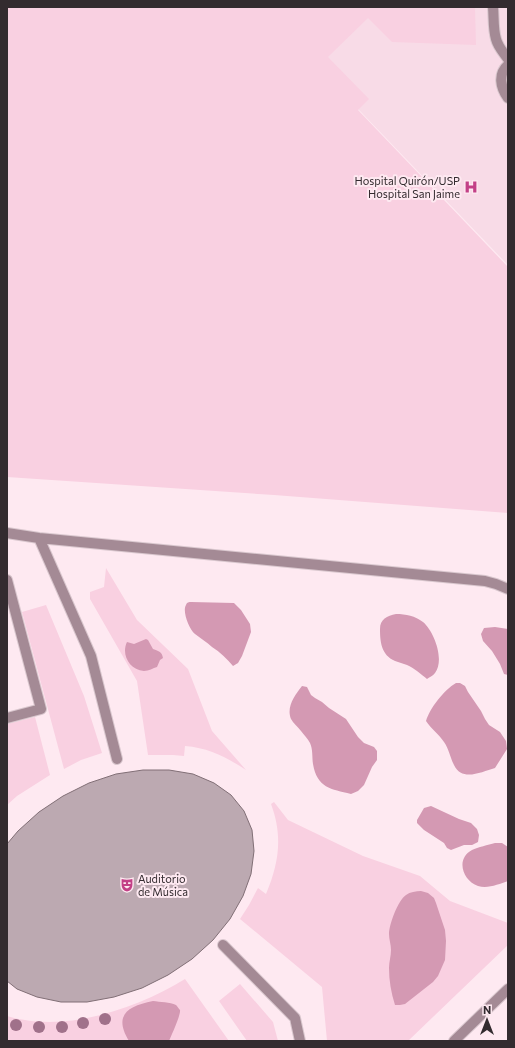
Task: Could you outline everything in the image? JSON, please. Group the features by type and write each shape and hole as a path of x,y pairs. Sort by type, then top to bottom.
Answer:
{"lane":[{"path":"493,7 494,31 496,39 498,45 508,59"},
{"path":"508,64 504,68 501,76 503,89 508,98"},
{"path":"7,533 39,538 485,581 508,589"},
{"path":"39,538 91,656 117,759"},
{"path":"7,580 41,709 7,718"},
{"path":"223,944 295,1018 300,1041"},
{"path":"454,1041 508,989"}],"shaded area":[{"path":"7,7 475,7 476,45 392,42 368,18 328,57 369,99 358,110 508,267 508,513 7,477"},
{"name":"Hospital Quirón/USP Hospital San Jaime","path":"299,7 508,7 508,265 288,36"},
{"path":"106,568 137,620 188,669 212,731 246,770 217,754 194,747 185,746 184,756 148,755 137,681 90,599 90,592 104,587"},
{"path":"191,602 234,603 241,610 250,624 251,632 238,663 233,666 221,653 193,632 190,628 185,611 186,604"},
{"path":"46,605 84,696 102,753 81,760 64,769 22,612"},
{"path":"396,614 403,614 417,618 427,626 431,632 437,646 439,661 438,667 434,674 427,679 410,666 388,657 381,645 381,623 387,617"},
{"path":"495,627 508,629 508,675 504,674 492,651 483,641 481,634 484,628"},
{"path":"146,639 153,649 161,653 163,658 160,660 157,667 144,671 130,665 126,656 125,647 127,642 134,644"},
{"path":"456,683 460,683 465,686 489,725 500,732 506,741 507,749 495,768 472,774 462,773 457,770 444,742 426,721 438,700 451,686"},
{"path":"302,686 307,687 311,695 346,719 358,737 364,743 374,747 377,751 377,760 372,767 364,785 358,791 351,794 337,791 326,786 318,778 313,764 311,745 291,719 290,715 290,706 292,701"},
{"path":"35,717 50,775 17,796 7,805 7,724"},
{"path":"274,802 288,820 363,856 420,876 450,901 508,923 508,945 408,1041 327,1041 322,987 240,919 258,888 266,894 274,871 278,849 278,838 275,816 271,804"},
{"path":"431,806 471,823 477,829 479,835 478,842 451,850 447,848 444,843 424,830 417,823 417,820 424,808"},
{"path":"495,843 502,843 508,847 508,881 490,887 478,886 468,880 462,864 467,854 472,850"},
{"path":"421,891 428,893 434,898 436,903 445,930 445,960 438,976 433,982 405,1004 395,1005 391,991 389,973 391,950 389,934 391,925 394,913 403,898 409,893"},
{"path":"185,979 229,1041 7,1041 7,1016 45,1022 87,1018 129,1006 168,989"},
{"path":"240,984 273,1022 278,1041 247,1041 219,1001"},
{"path":"153,1001 174,1004 180,1010 169,1041 129,1041 122,1024 126,1013 136,1006"}],"building":[{"name":"Auditorio de Música","path":"143,770 169,770 193,774 214,783 231,795 244,811 252,830 254,851 251,874 243,896 230,919 213,940 192,959 168,975 142,988 114,997 87,1002 61,1002 37,997 17,989 7,981 7,844 18,831 39,812 63,796 89,783 116,774"}],"place":[{"name":"Hospital Quirón/USP Hospital San Jaime","path":"471,187"},
{"name":"Auditorio de Música","path":"127,885"}]}
